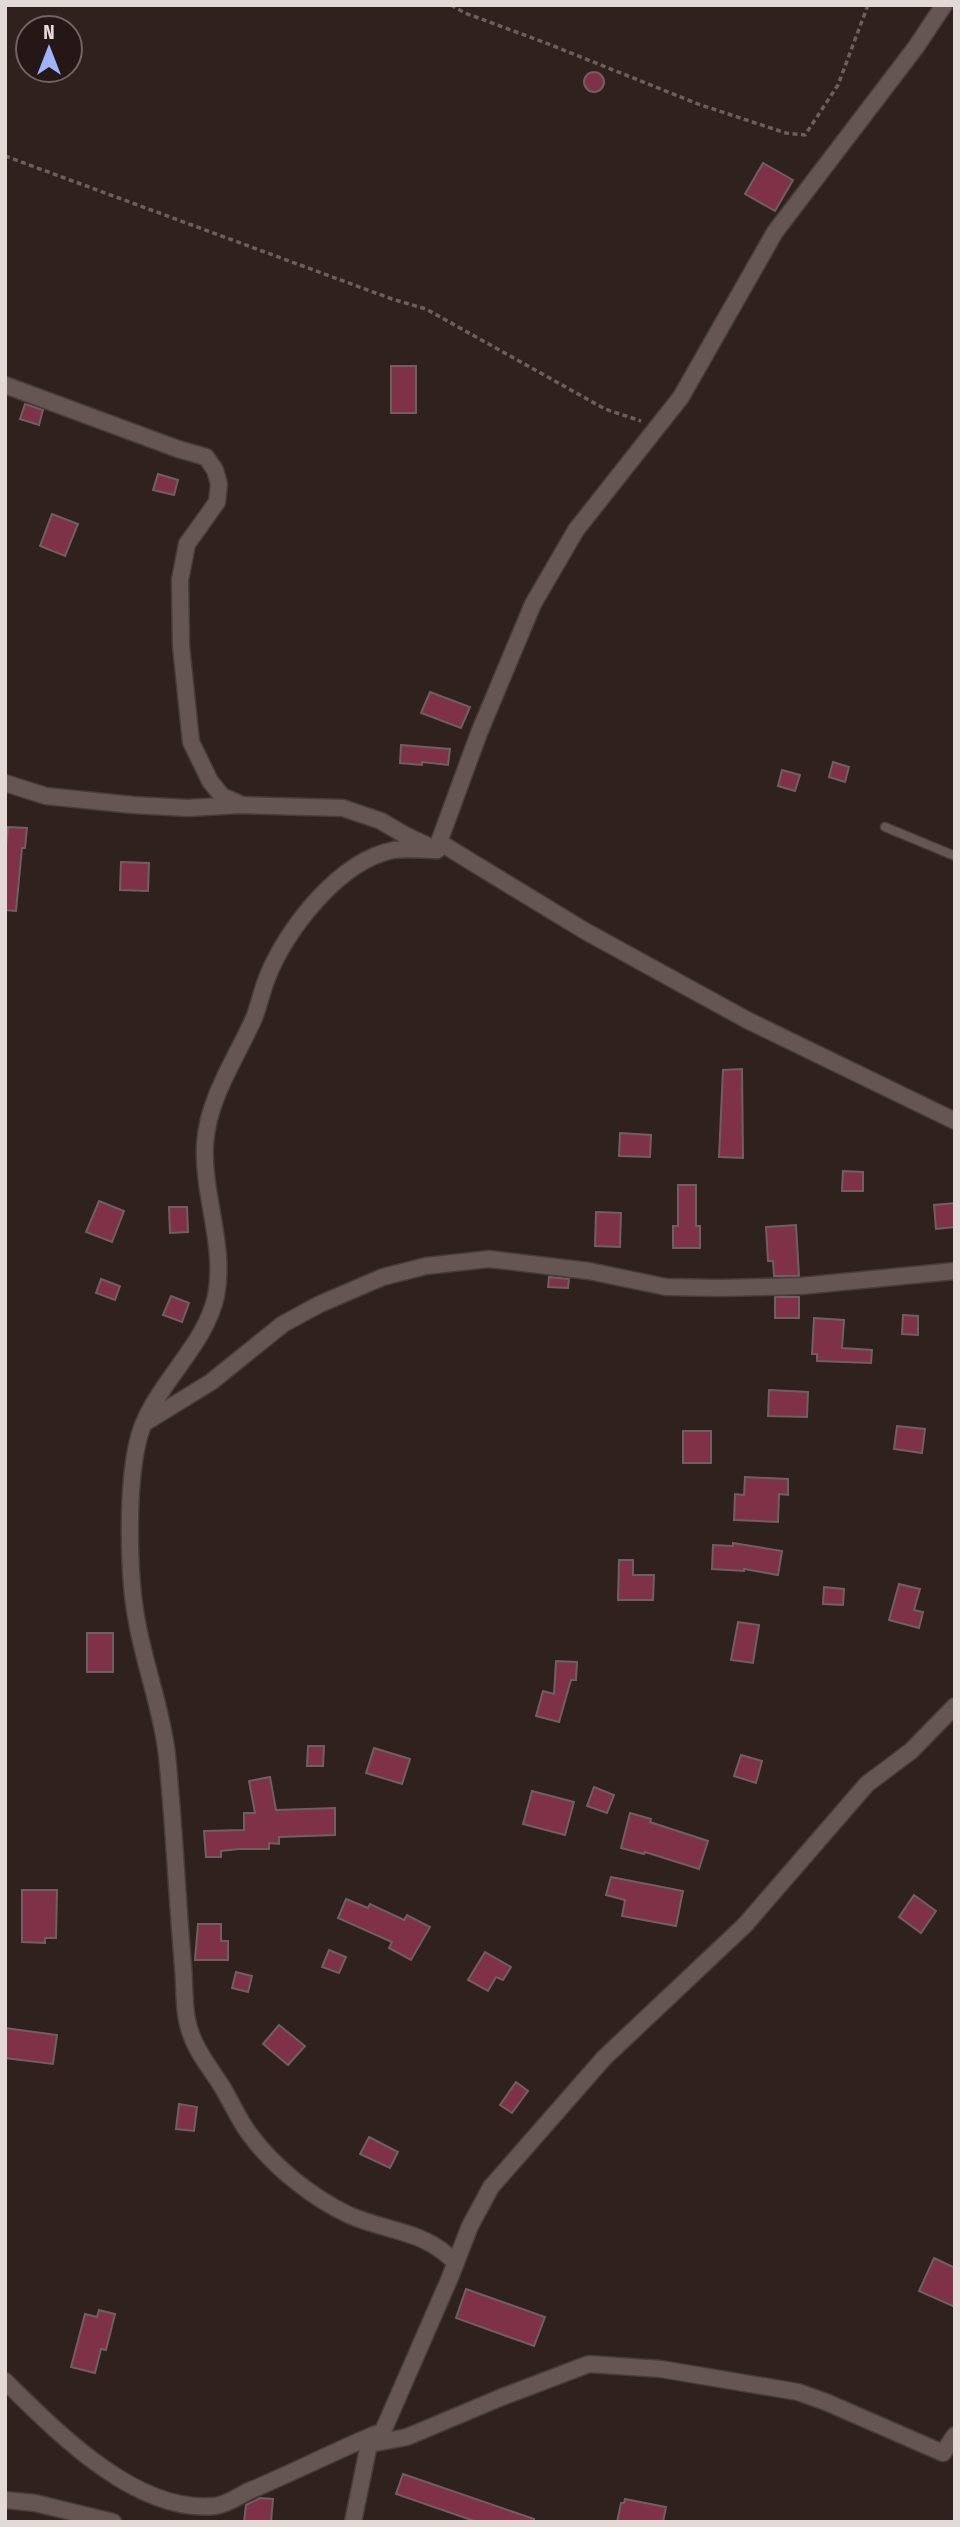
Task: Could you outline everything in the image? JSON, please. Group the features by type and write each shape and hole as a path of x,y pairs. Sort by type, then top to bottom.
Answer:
{"street":[{"path":"438,846 479,733 533,604 576,530 681,397 775,233 916,47 944,5"},
{"path":"5,385 206,457 215,471 219,484 217,502 187,544 180,580 181,646 191,741 210,781 222,796 240,804"},
{"path":"5,783 46,796 133,805 188,808 240,804 343,808 381,821 405,835 438,846 735,1013 955,1121"},
{"path":"438,846 396,850 372,857 354,867 320,897 299,921 267,976 254,1017 228,1068 208,1120 205,1146 208,1195 218,1262 216,1294 208,1320 144,1424 137,1441 132,1485 133,1589 137,1623 166,1748 190,2032 250,2135 279,2167 320,2199 350,2215 426,2239 442,2248 456,2263"},
{"path":"144,1424 211,1382 284,1324 307,1310 383,1277 426,1266 489,1259 589,1271 666,1286 719,1288 801,1286 955,1271"},
{"path":"353,2522 369,2444 383,2431 470,2226 491,2187 604,2059 745,1925 867,1784 911,1751 953,1711"},
{"path":"369,2444 407,2437 589,2364 662,2369 798,2392 943,2453 955,2435"},
{"path":"5,2381 112,2475 145,2492 184,2505 217,2506 383,2431"},
{"path":"5,2500 35,2503 113,2522"}],"lane":[{"path":"885,827 955,856"}],"path":[{"path":"451,5 465,13 698,104 786,133 805,135 838,85 868,5"},
{"path":"5,156 392,299 426,309 459,325 477,339 605,410 658,426"}],"building":[{"path":"590,72 598,72 604,82 598,92 590,92 584,86 584,78"},
{"path":"763,163 793,180 775,211 745,194"},
{"path":"391,366 416,366 416,413 391,413"},
{"path":"25,404 43,410 39,425 20,419"},
{"path":"158,474 178,480 174,495 153,490"},
{"path":"52,514 78,524 65,556 40,546"},
{"path":"430,692 470,707 461,728 421,713"},
{"path":"401,745 450,749 448,765 400,763"},
{"path":"833,762 849,767 845,782 829,777"},
{"path":"782,770 800,775 795,791 778,786"},
{"path":"8,827 27,828 25,848 22,848 16,911 5,910"},
{"path":"121,862 149,863 148,891 120,890"},
{"path":"742,1069 743,1158 719,1157 723,1070"},
{"path":"620,1133 651,1135 650,1157 619,1156"},
{"path":"843,1171 863,1172 863,1191 842,1191"},
{"path":"678,1185 696,1185 696,1226 700,1226 700,1248 673,1248 673,1226 678,1226"},
{"path":"99,1201 124,1211 112,1242 86,1232"},
{"path":"955,1203 955,1227 936,1229 934,1205"},
{"path":"169,1207 187,1207 188,1232 170,1233"},
{"path":"596,1212 621,1213 620,1247 595,1246"},
{"path":"796,1225 799,1276 774,1276 773,1261 768,1261 766,1227"},
{"path":"549,1277 569,1279 568,1288 548,1287"},
{"path":"101,1279 120,1286 115,1300 96,1293"},
{"path":"171,1296 189,1303 182,1322 163,1315"},
{"path":"775,1297 799,1297 799,1318 775,1318"},
{"path":"903,1315 918,1316 918,1335 902,1334"},
{"path":"814,1318 844,1320 842,1348 872,1350 871,1363 817,1361 817,1354 812,1354"},
{"path":"769,1390 808,1392 807,1417 768,1416"},
{"path":"897,1426 925,1429 922,1453 894,1449"},
{"path":"683,1431 711,1431 711,1463 683,1463"},
{"path":"745,1477 788,1479 788,1495 779,1494 778,1522 734,1520 735,1494 744,1495"},
{"path":"733,1543 782,1551 778,1575 744,1569 712,1569 713,1545 733,1546"},
{"path":"619,1560 633,1560 633,1575 654,1575 653,1600 618,1600"},
{"path":"899,1584 920,1589 914,1610 923,1612 919,1628 889,1620"},
{"path":"824,1587 844,1589 843,1605 823,1604"},
{"path":"738,1622 759,1625 753,1663 731,1660"},
{"path":"87,1633 113,1633 113,1672 87,1672"},
{"path":"556,1661 577,1662 576,1680 571,1680 559,1722 536,1716 543,1691 554,1694"},
{"path":"308,1746 324,1746 323,1766 307,1766"},
{"path":"374,1748 410,1759 402,1784 366,1773"},
{"path":"741,1755 762,1761 756,1783 734,1776"},
{"path":"270,1777 276,1810 335,1808 335,1835 279,1837 279,1844 269,1843 269,1849 221,1851 221,1857 206,1857 204,1831 244,1830 244,1813 255,1813 249,1781"},
{"path":"594,1787 614,1795 607,1813 587,1806"},
{"path":"532,1791 574,1802 565,1835 523,1824"},
{"path":"630,1813 708,1841 699,1869 645,1852 644,1854 621,1848"},
{"path":"611,1877 683,1891 676,1926 622,1916 625,1900 606,1895"},
{"path":"22,1890 57,1890 56,1938 45,1938 45,1943 22,1942"},
{"path":"914,1895 936,1911 921,1933 899,1917"},
{"path":"346,1899 368,1908 370,1904 404,1920 407,1915 430,1927 411,1960 389,1948 392,1942 338,1918"},
{"path":"198,1924 221,1924 221,1941 228,1941 228,1960 195,1960"},
{"path":"329,1950 346,1957 339,1973 322,1967"},
{"path":"485,1952 511,1967 503,1980 496,1977 488,1991 468,1980"},
{"path":"236,1972 252,1976 248,1992 232,1988"},
{"path":"279,2025 305,2046 288,2065 263,2044"},
{"path":"5,2028 57,2035 53,2064 5,2058"},
{"path":"516,2082 528,2091 512,2113 500,2105"},
{"path":"179,2104 197,2107 194,2131 176,2129"},
{"path":"369,2137 398,2152 390,2168 360,2154"},
{"path":"934,2258 955,2268 955,2307 919,2291"},
{"path":"466,2289 545,2317 534,2346 456,2318"},
{"path":"99,2310 115,2314 106,2350 101,2349 95,2373 71,2367 85,2314 97,2317"},
{"path":"403,2474 534,2519 534,2522 477,2522 396,2494"},
{"path":"260,2498 273,2499 271,2522 244,2522 246,2505"},
{"path":"625,2499 666,2507 663,2522 617,2522 621,2503 624,2503"}]}
